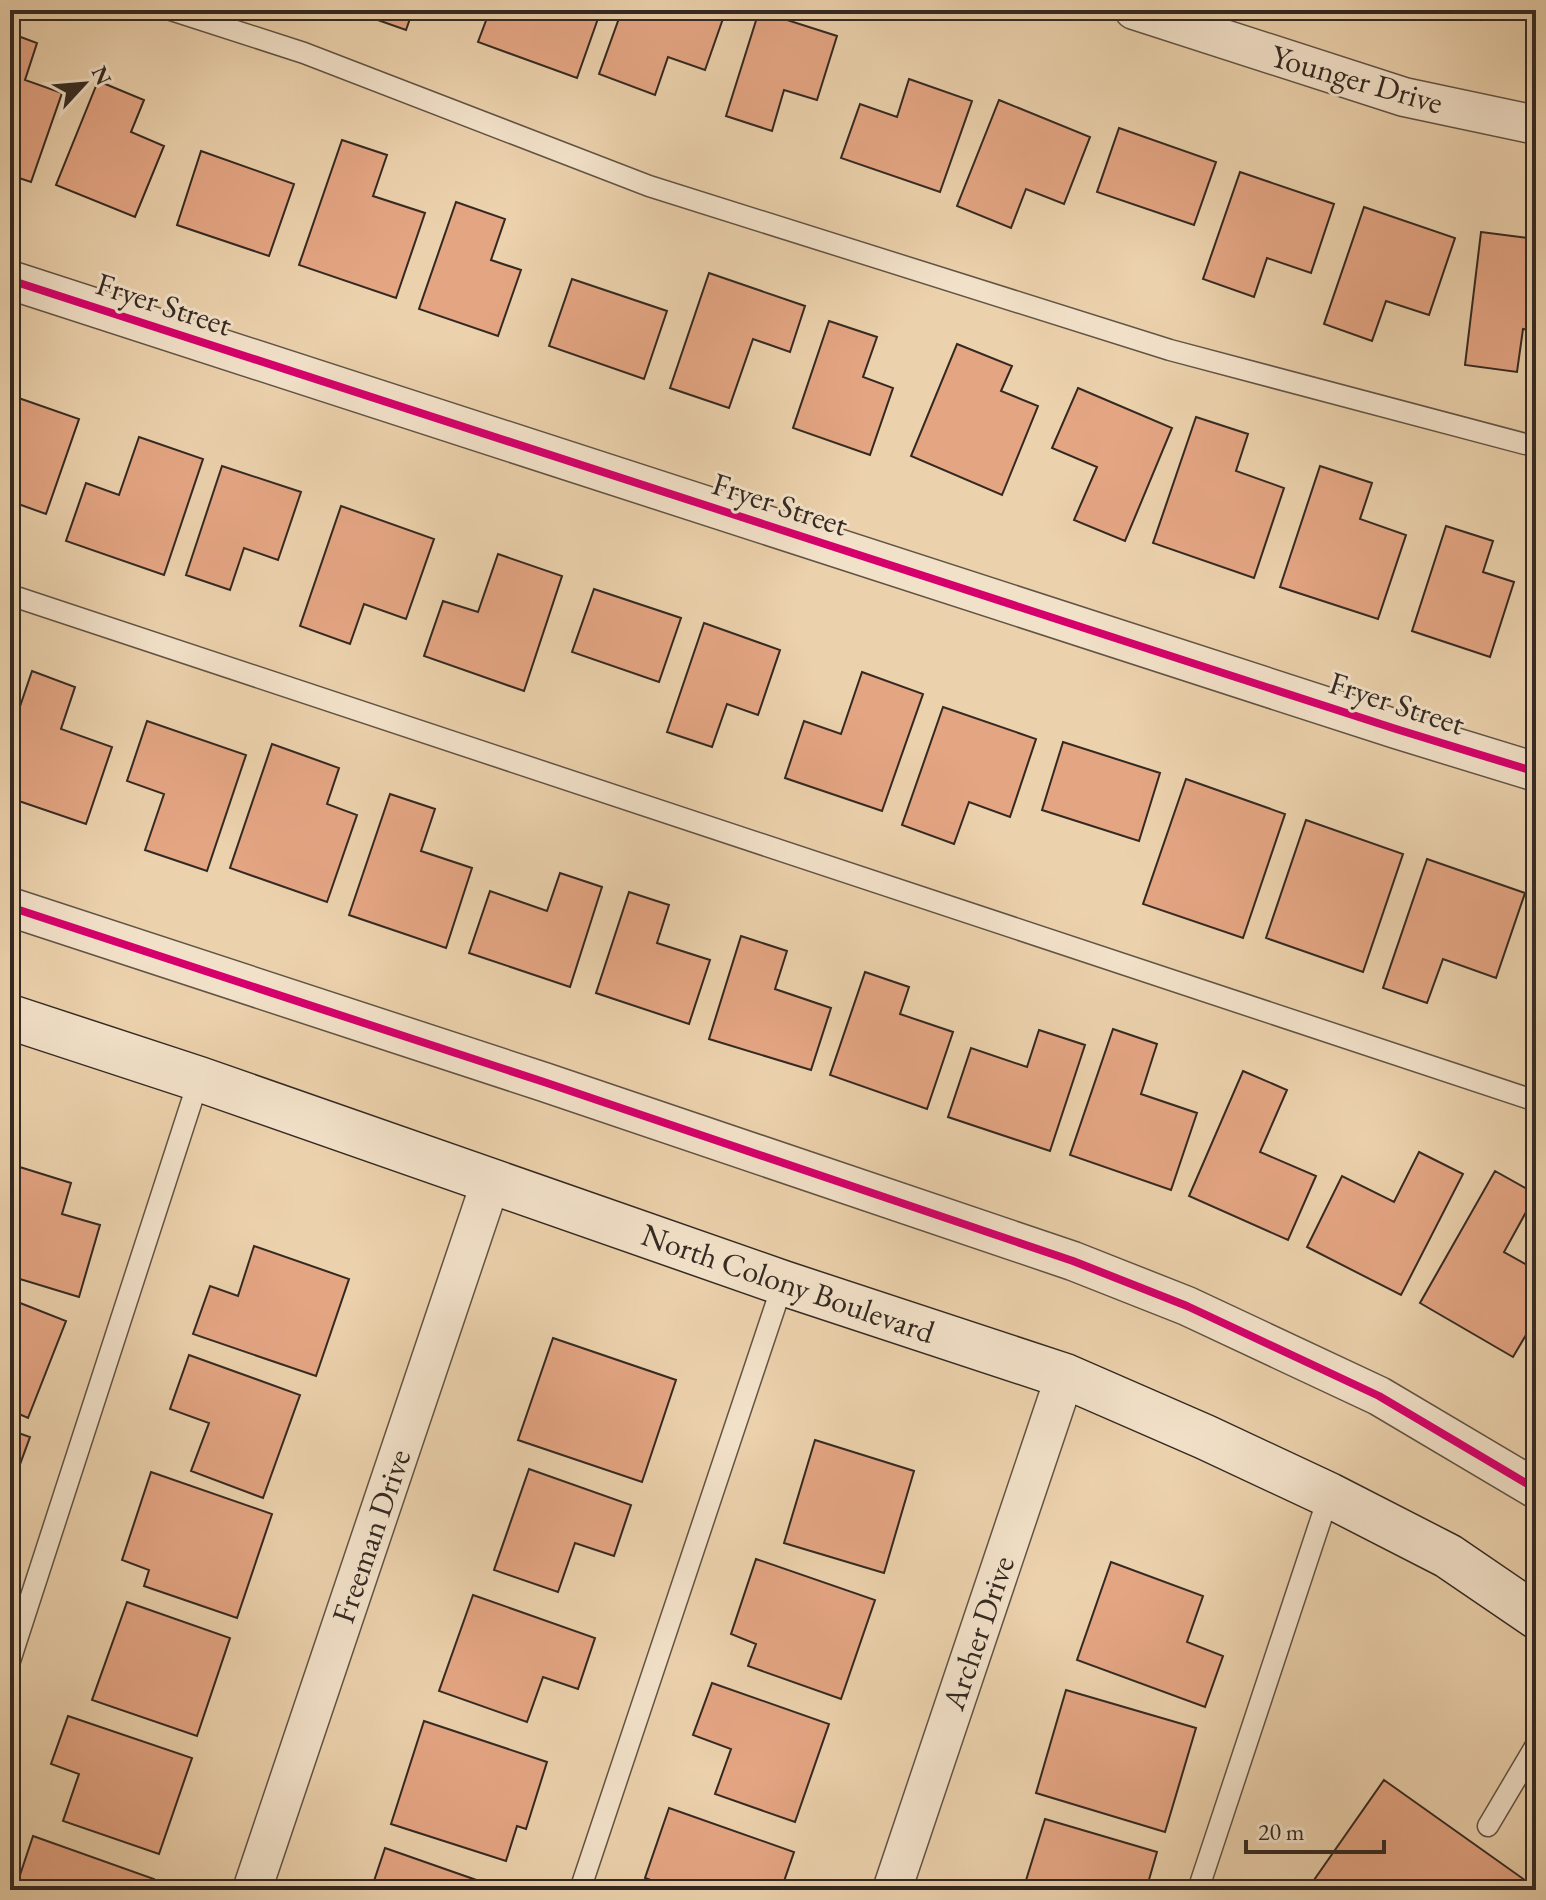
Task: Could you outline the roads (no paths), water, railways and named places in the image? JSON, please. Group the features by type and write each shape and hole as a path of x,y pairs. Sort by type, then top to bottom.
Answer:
{"main road":[{"name":"North Colony Boulevard","path":"10,1017 199,1079 783,1283 1065,1376 1329,1495 1448,1556 1536,1616"}],"street":[{"name":"Younger Drive","path":"1134,10 1404,97 1536,125"},
{"name":"Fryer Street","path":"10,280 1536,772"},
{"path":"10,907 529,1077 1073,1261 1187,1306 1379,1396 1536,1489"},
{"name":"Freeman Drive","path":"252,1890 491,1181"},
{"name":"Archer Drive","path":"892,1890 1065,1376"}],"lane":[{"path":"171,10 304,53 663,191 1170,350 1525,444 1536,444"},
{"path":"10,595 1536,1101"},
{"path":"10,1661 199,1079"},
{"path":"580,1890 783,1283"},
{"path":"1198,1890 1329,1495"},
{"path":"1488,1826 1536,1745"}]}
